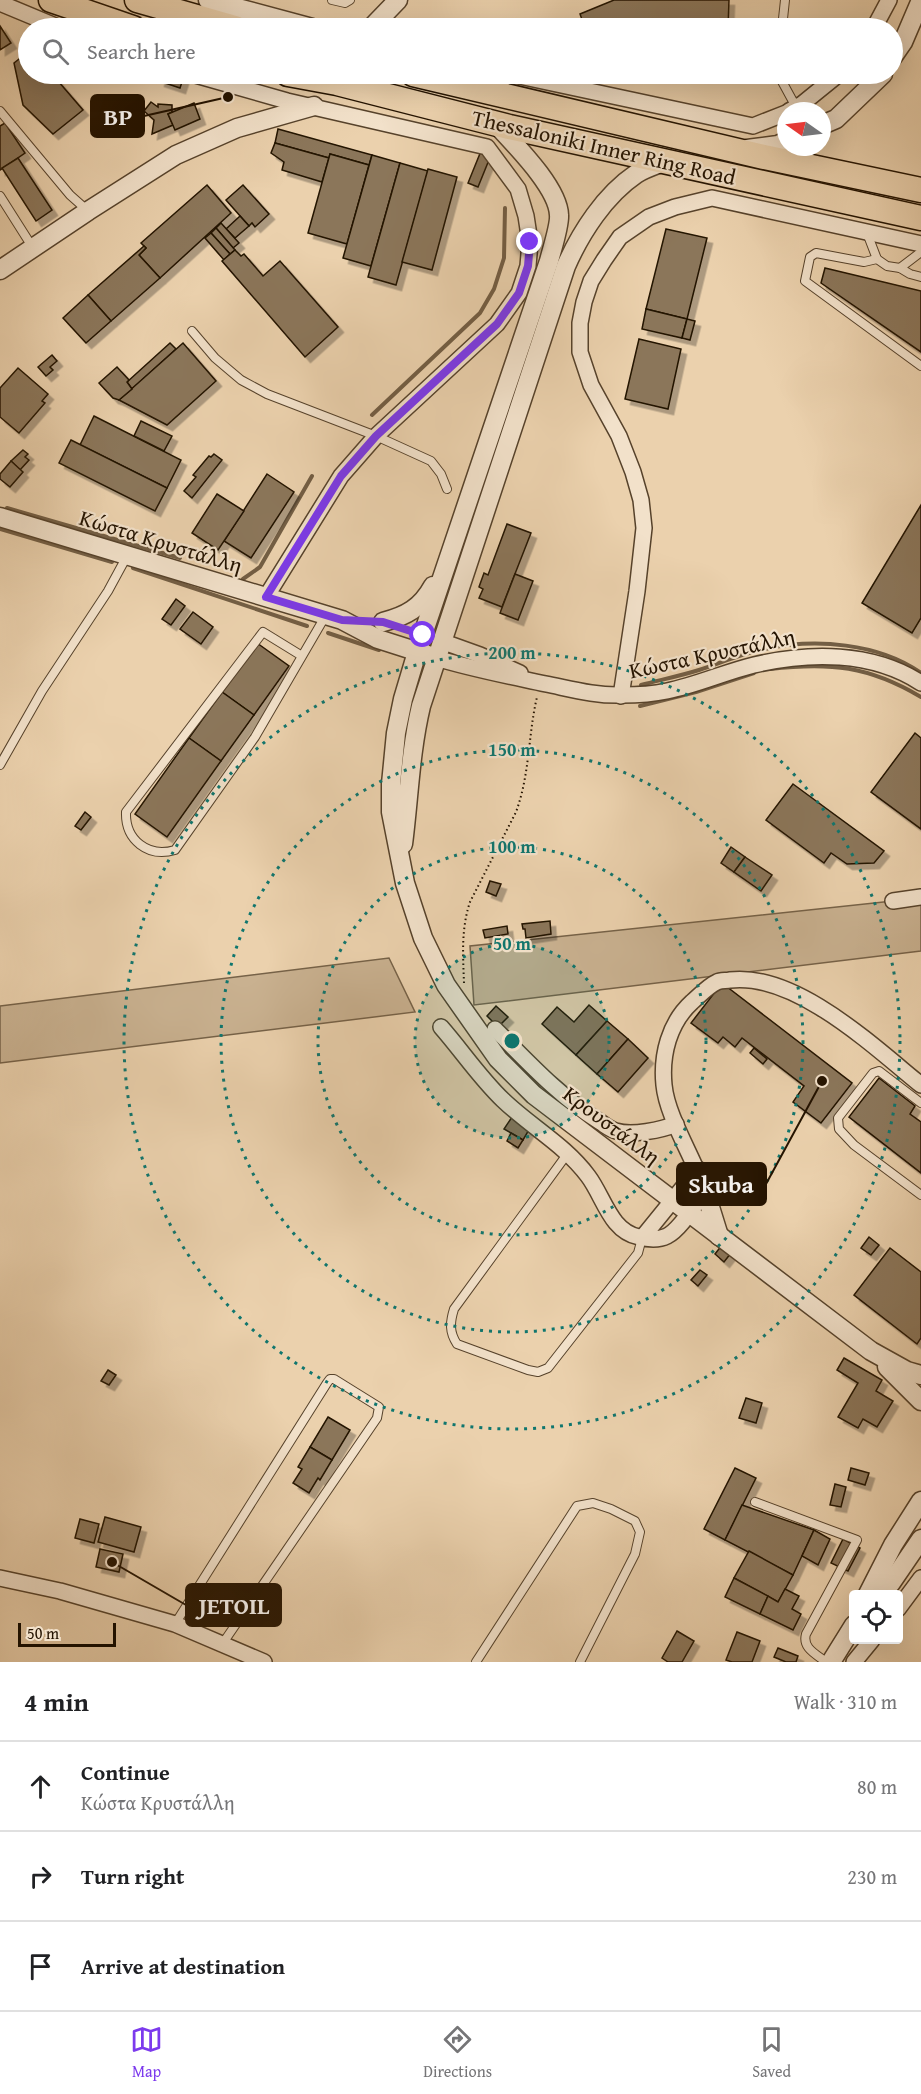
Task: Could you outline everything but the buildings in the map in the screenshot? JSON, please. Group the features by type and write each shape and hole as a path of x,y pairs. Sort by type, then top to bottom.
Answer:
{"highway":[{"path":"51,0 104,18"},
{"path":"137,0 200,18"},
{"name":"Thessaloniki Inner Ring Road","path":"341,84 496,124 921,218"},
{"name":"Thessaloniki Inner Ring Road","path":"455,84 739,151 921,190"}],"street":[{"path":"208,0 275,18"},
{"path":"879,18 889,0"},
{"path":"903,42 921,0"},
{"path":"380,18 394,2"},
{"path":"0,3 36,18"},
{"path":"227,84 287,101 487,147 518,189 526,216 530,242 528,266 519,293 503,316 376,436 341,476 266,597"},
{"path":"557,84 753,126 777,116"},
{"path":"802,102 826,84"},
{"path":"831,121 873,84"},
{"path":"0,270 168,160 237,128 314,106"},
{"path":"401,855 391,812 393,757 403,699 549,261 560,214 539,171 496,124"},
{"path":"739,151 777,145"},
{"path":"401,855 415,732 439,649 566,266 574,248 604,204 618,189 636,174 666,161"},
{"path":"621,696 638,591 644,528 641,500 619,436 591,385 580,352 580,323 591,281 620,237 649,217 675,207 712,198 921,244"},
{"name":"Κώστα Κρυστάλλη","path":"0,517 334,618 378,639 420,643"},
{"path":"383,622 400,617 422,604 453,550"},
{"name":"Κώστα Κρυστάλλη","path":"334,618 383,622 420,643 439,649 480,655 545,684 584,692 621,696 667,691 754,665 794,658 830,656 874,662 910,676 921,683"},
{"name":"Κρουστάλλη","path":"401,855 405,883 423,938 437,970 458,1004 498,1059 534,1095 871,1351 907,1371 921,1375"},
{"path":"894,900 921,897"},
{"path":"718,1236 698,1169 676,1124 664,1088 663,1062 670,1032 688,1006 717,982 746,978 770,983 794,993 827,1012 921,1084"},
{"path":"441,1027 474,1069 504,1101 576,1159 594,1183 616,1223 634,1236 642,1238 668,1236 689,1214 705,1191"},
{"path":"495,1029 567,1098 583,1111 616,1131 629,1133 664,1129 676,1124"},
{"path":"642,1238 698,1169"},
{"name":"Κρουστάλλη","path":"871,1351 921,1401"},
{"path":"870,1590 893,1545 921,1501"},
{"path":"884,1590 921,1539"},
{"path":"0,1578 60,1591 175,1624 264,1662"},
{"path":"903,1602 921,1578"},
{"path":"833,1661 849,1632"},
{"path":"854,1662 869,1644"}],"lane":[{"path":"332,0 345,3 350,0"},
{"path":"783,18 784,0"},
{"path":"782,84 788,102"},
{"path":"0,111 70,195 88,211"},
{"path":"0,196 33,248"},
{"path":"867,232 877,259 886,266 900,268 921,277"},
{"path":"900,268 921,252"},
{"path":"877,259 864,262 816,253 810,257 805,281 921,366"},
{"path":"192,331 215,358 241,381 267,394 376,436 431,461 441,474 447,489"},
{"path":"0,765 42,691 108,591 127,556"},
{"path":"302,656 263,632 126,812 130,834 141,846 154,852 176,850 255,737 302,656 334,618"},
{"path":"921,1103 879,1071 873,1073 838,1118 839,1130 854,1145 921,1195"},
{"path":"568,1153 454,1309 450,1320 450,1334 457,1344 528,1370 538,1372 548,1368 638,1253 642,1238"},
{"path":"175,1624 327,1383 330,1379 334,1379 379,1407 377,1418 224,1643"},
{"path":"755,1502 857,1540 804,1641 806,1646 833,1661"},
{"path":"476,1662 578,1506 594,1503 635,1521 640,1532 634,1554 584,1661"}],"path":[{"path":"465,986 463,939 466,915 470,902 522,796 530,748 531,721 537,697 545,684"}],"shaded area":[{"path":"921,898 921,951 474,1005 470,946"},
{"path":"389,958 415,1012 0,1063 0,1006"}],"waterway":[{"path":"372,415 480,313 494,289 504,258 505,208"},
{"path":"243,579 260,567 312,476"},
{"path":"7,508 180,558"},
{"path":"0,529 112,562"},
{"path":"133,568 307,626"},
{"path":"328,633 379,650"},
{"path":"641,685 692,672 756,651 805,644 866,649 886,655 921,673"},
{"path":"770,669 812,666 849,669 884,679 921,697"},
{"path":"640,706 696,692 754,673"}],"place":[{"name":"BP","path":"228,97"},
{"name":"Skuba","path":"822,1081"},
{"name":"JETOIL","path":"112,1562"}],"route":[{"path":"423,635 383,622 342,620 266,597 341,476 376,436 497,324 519,293 528,266 530,242"}]}
